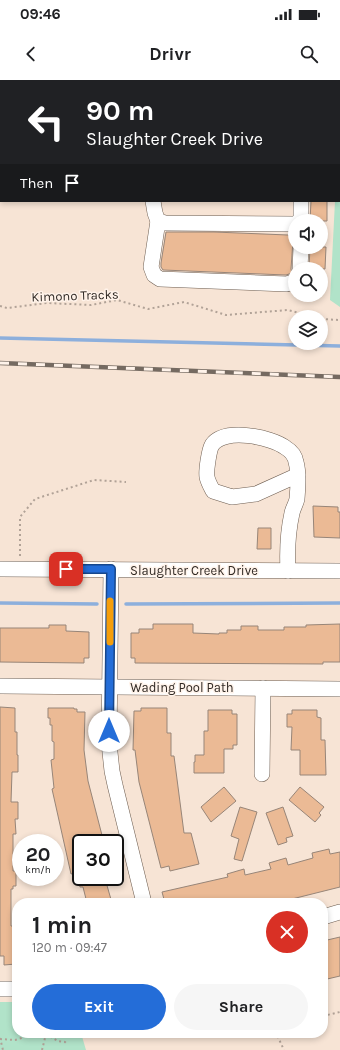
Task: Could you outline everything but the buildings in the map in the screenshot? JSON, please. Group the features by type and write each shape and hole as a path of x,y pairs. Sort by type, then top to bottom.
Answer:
{"street":[{"path":"153,202 158,221 151,267 154,275 160,279 288,284"},
{"path":"300,214 301,202"},
{"path":"158,221 165,223 288,221"},
{"path":"288,571 287,554 292,513 297,499 298,475 294,456 286,448 275,441 261,437 227,435 212,444 207,477 213,492 232,497 256,494 298,475"},
{"name":"Slaughter Creek Drive","path":"0,569 340,571"},
{"path":"111,569 109,743 112,771 143,898"},
{"name":"Wading Pool Path","path":"0,686 340,689"},
{"path":"262,774 263,688"},
{"path":"328,916 340,912"},
{"path":"0,989 12,989"}],"path":[{"name":"Kimono Tracks","path":"0,306 7,308 47,302 91,305 117,300 148,309 184,302 226,315 288,310"},
{"path":"328,319 340,320"},
{"path":"20,569 20,517 35,499 94,480 126,482"},
{"path":"328,1015 340,1012"},
{"path":"3,1050 0,1038 15,1040 22,1038"},
{"path":"42,1050 45,1038"},
{"path":"54,1038 67,1044"},
{"path":"278,1038 284,1050"}],"green space":[{"path":"335,202 340,202 340,307 330,300"},
{"path":"0,1002 12,1002 12,1038 82,1038 86,1050 0,1050"}],"waterway":[{"path":"0,338 340,346"},
{"path":"0,603 97,604"},
{"path":"126,604 340,603"}],"railway":[{"path":"0,363 340,377"}],"slow traffic":[{"path":"110,601 110,642"}],"route":[{"path":"66,569 111,569 109,731"}]}
